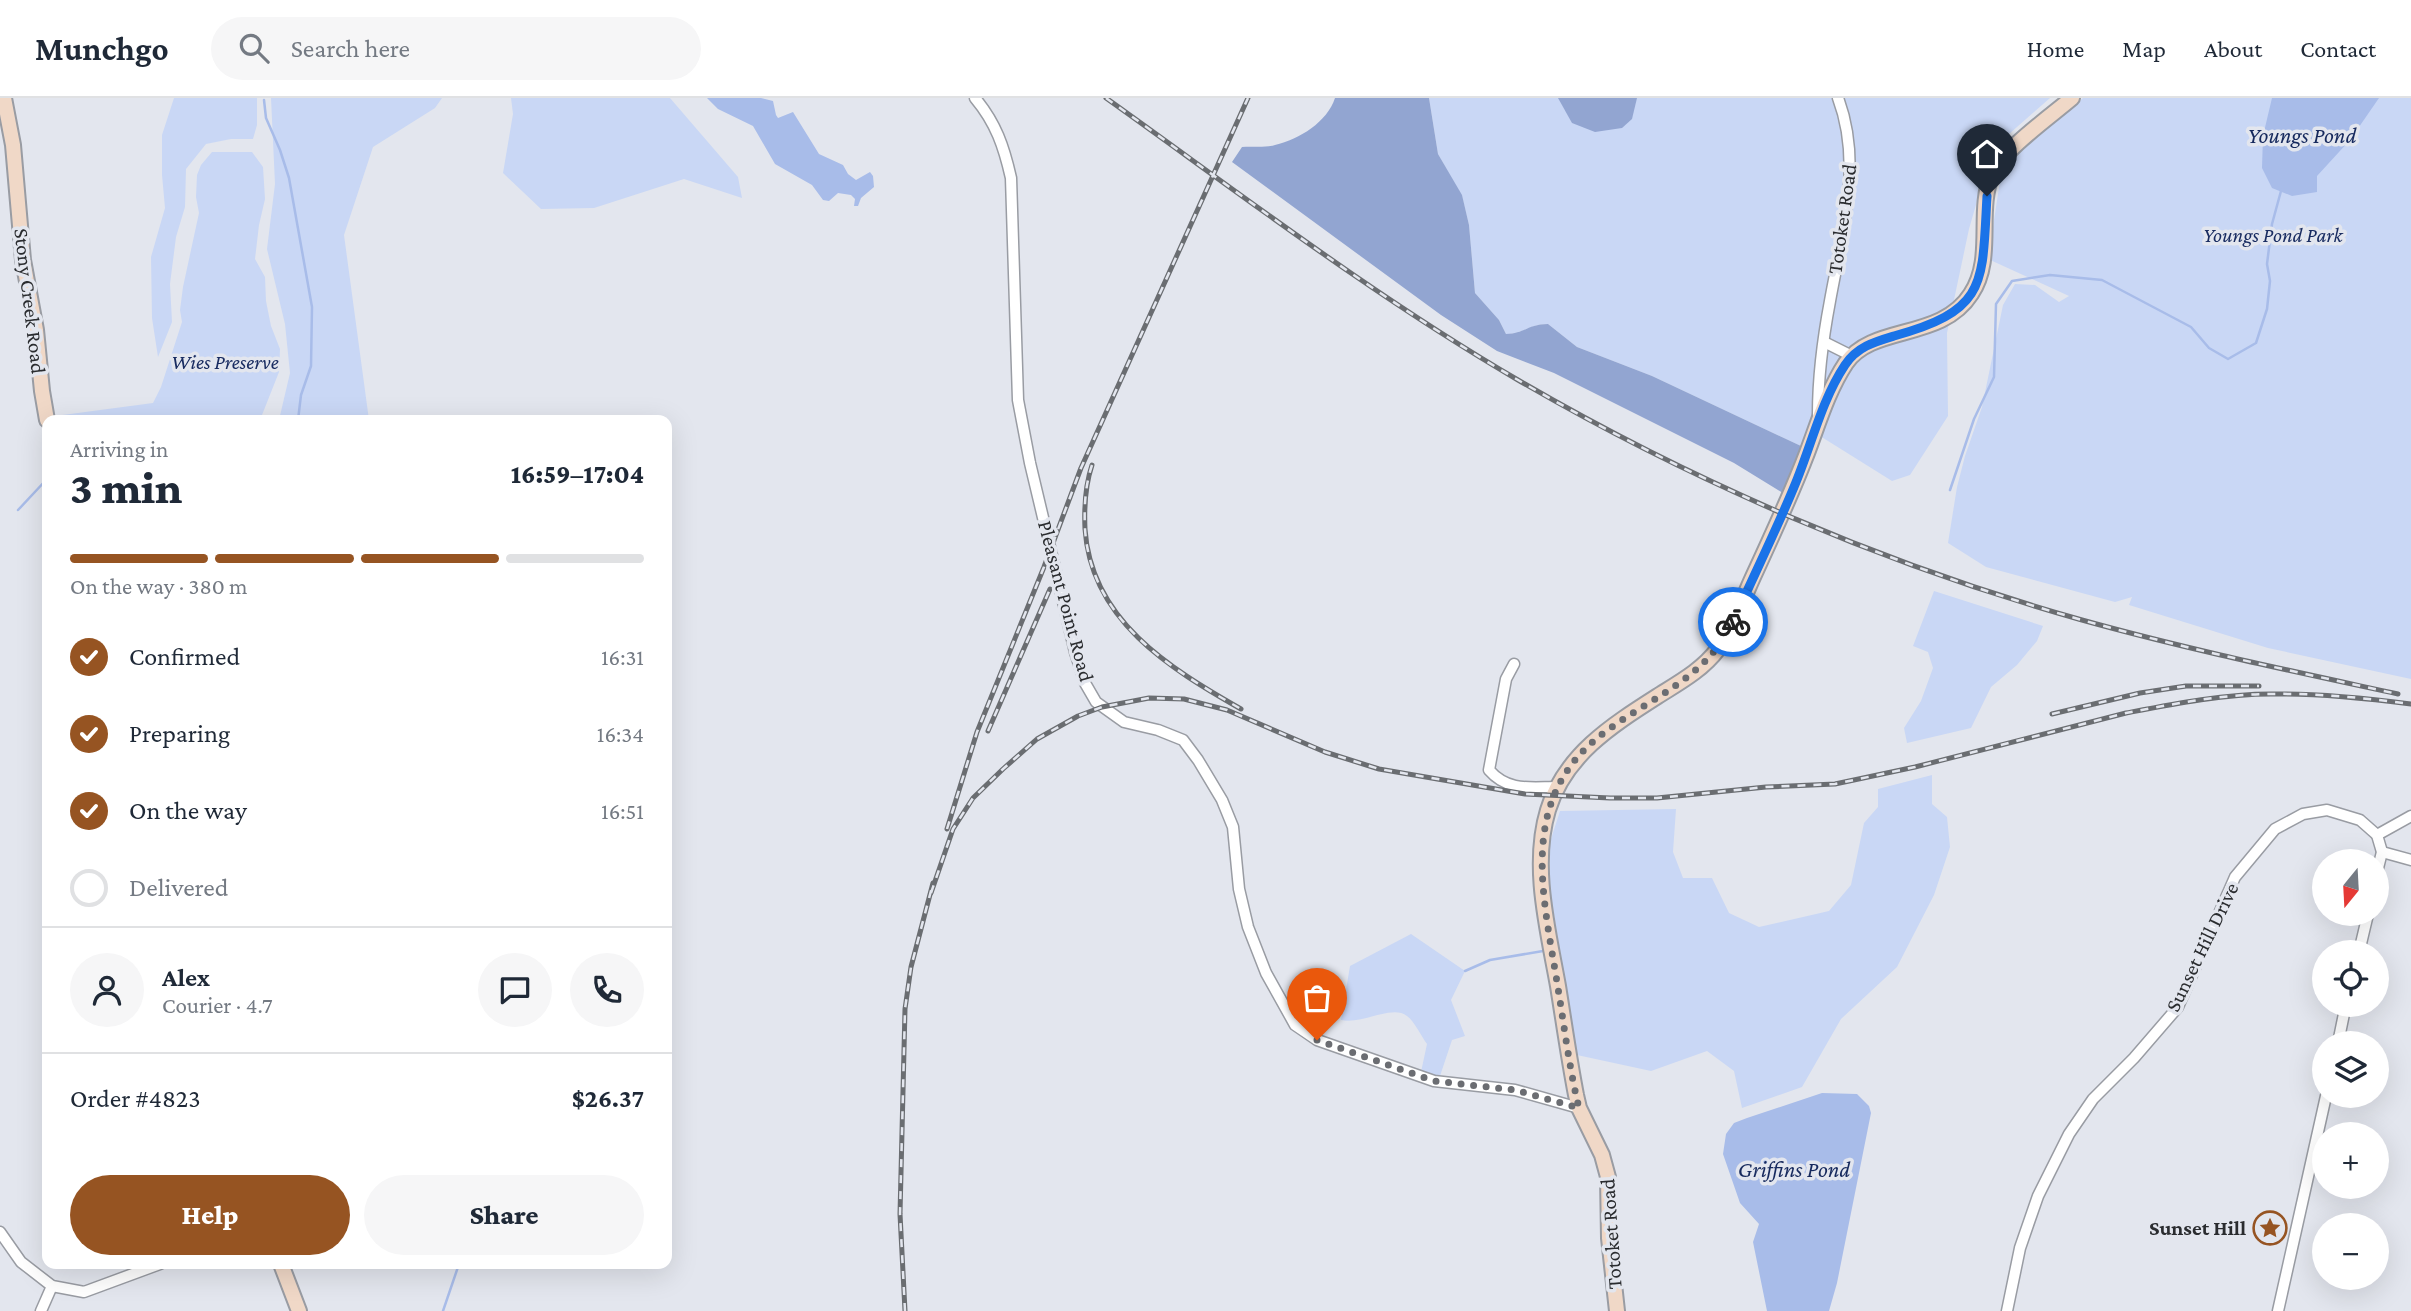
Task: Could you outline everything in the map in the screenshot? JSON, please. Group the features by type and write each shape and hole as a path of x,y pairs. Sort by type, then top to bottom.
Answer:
{"main road":[{"name":"Stony Creek Road","path":"4,98 13,145 23,260 36,330 46,415"},
{"path":"1818,425 1839,375 1852,356 1868,344 1941,320 1964,303 1975,287 1981,271 1987,196 1993,174 2007,154 2072,98"},
{"name":"Totoket Road","path":"1616,1311 1609,1238 1608,1177 1602,1155 1579,1108 1554,962 1542,871 1544,824 1557,787 1572,764 1598,737 1685,680 1719,647 1733,623 1818,425"},
{"path":"283,1269 299,1311"}],"street":[{"name":"Pleasant Point Road","path":"975,98 991,117 1000,136 1011,178 1018,400 1030,463 1076,652 1085,683 1096,702 1125,722 1158,730 1183,740 1198,760 1222,800 1233,827 1239,889 1248,926 1266,973 1295,1025 1317,1040 1434,1081 1515,1090 1579,1108"},
{"name":"Totoket Road","path":"1818,425 1820,368 1850,175 1849,136 1838,98"},
{"path":"1824,342 1852,356"},
{"path":"1514,664 1506,679 1489,770 1496,778 1518,788 1557,787"},
{"name":"Sunset Hill Drive","path":"2007,1311 2020,1248 2038,1196 2069,1134 2094,1099 2178,1007 2235,877 2275,829 2303,814 2327,810 2360,820 2377,835"},
{"path":"2381,849 2377,835 2411,816"},
{"path":"2389,854 2411,860"},
{"path":"2278,1311 2323,1108"},
{"path":"0,1231 21,1262 52,1286 84,1292 146,1269"},
{"path":"41,1311 52,1286"}],"green space":[{"path":"174,98 257,98 257,125 253,139 231,139 206,144 186,169 185,207 176,237 170,284 172,322 158,357 152,318 151,257 165,208 162,135"},
{"path":"271,98 442,98 435,108 373,147 344,235 368,415 280,415 290,373 285,324 267,249 275,184"},
{"path":"511,98 670,98 738,177 742,198 684,179 594,208 541,209 503,173 513,114"},
{"path":"1429,98 2050,98 1992,149 1969,229 1947,333 1948,416 1910,475 1892,481 1820,436 1801,446 1652,376 1577,347 1548,324 1506,334 1499,320 1475,293 1469,225 1462,196 1438,154"},
{"name":"Youngs Pond Park","path":"2083,98 2411,98 2411,679 2268,648 2129,605 2132,597 2115,602 1986,567 1948,543 1957,487 1982,407 2003,305 2015,284 2035,285 2059,302 2069,296 1988,259 2002,168"},
{"name":"Wies Preserve","path":"212,152 252,152 263,167 265,199 255,259 265,277 271,326 280,349 279,372 262,415 63,415 153,403 161,387 182,322 180,310 183,287 199,213 196,197 197,175 201,165"},
{"path":"1934,591 2043,626 2037,641 2017,665 1991,687 1971,728 1907,743 1904,728 1921,701 1933,668 1928,652 1913,646"},
{"path":"1932,775 1932,804 1947,817 1950,847 1934,895 1897,967 1841,1019 1802,1087 1742,1108 1734,1071 1707,1051 1651,1071 1577,1055 1550,890 1550,842 1560,811 1676,809 1673,852 1683,878 1712,878 1729,913 1759,927 1829,911 1851,885 1864,823 1878,807 1878,789"},
{"path":"1411,934 1465,971 1451,1000 1465,1036 1452,1040 1440,1076 1421,1072 1427,1044 1407,1016 1393,1012 1358,1020 1341,1020 1350,966"}],"shaded area":[{"path":"1335,98 1429,98 1438,154 1462,195 1469,225 1475,293 1499,320 1506,334 1548,324 1577,347 1652,376 1801,446 1783,493 1734,463 1554,373 1497,351 1441,315 1232,162 1242,147 1271,146 1303,134 1326,115"},
{"path":"1558,98 1637,98 1632,119 1622,128 1595,132 1572,123"}],"water":[{"path":"707,98 761,98 773,101 778,118 793,112 819,154 843,165 848,174 856,180 870,172 874,187 861,198 858,206 854,206 855,199 851,195 838,193 829,201 823,200 812,185 775,164 753,126 718,109"},
{"name":"Youngs Pond","path":"2272,98 2379,98 2350,140 2317,176 2317,192 2292,196 2272,188 2262,168 2263,136"},
{"name":"Griffins Pond","path":"1822,1093 1857,1094 1869,1106 1871,1113 1837,1283 1829,1311 1767,1311 1753,1242 1759,1224 1740,1203 1723,1154 1726,1134 1734,1123"}],"waterway":[{"path":"264,100 266,118 289,178 312,307 311,366 301,395 299,415"},
{"path":"1950,490 1974,419 1994,377 1996,304 2012,281 2050,275 2102,280 2191,327 2209,348 2228,359 2256,343 2267,309 2270,281 2267,264 2272,224 2281,191"},
{"path":"18,510 42,484"},
{"path":"1465,971 1490,960 1543,951"},
{"path":"443,1311 457,1269"}],"railway":[{"path":"1106,98 1309,244 1465,348 1584,417 1722,486 1864,547 2009,598 2160,641 2398,694"},
{"path":"947,829 977,732 1081,468 1248,98"},
{"path":"1092,465 1086,497 1085,529 1090,561 1102,590 1118,615 1138,638 1187,676 1241,709"},
{"path":"988,731 1050,589"},
{"path":"2052,714 2140,693 2186,686 2259,686"},
{"path":"931,893 953,829 973,798 1003,769 1037,739 1078,716 1102,707 1149,698 1184,699 1227,710 1325,752 1379,769 1525,794 1610,798 1657,798 1766,787 1835,784 1915,767 2126,713 2216,698 2253,694 2306,694 2411,704"},
{"path":"905,1311 900,1214 905,1009 911,967 933,883"}],"way so far":[{"path":"1317,1040 1434,1081 1515,1090 1579,1108 1543,892 1542,845 1548,810 1564,775 1584,750 1620,720 1699,669 1719,647 1733,622"}],"place":[{"name":"Sunset Hill","path":"2270,1228"}],"route":[{"path":"1733,622 1845,365 1857,351 1868,344 1929,326 1946,318 1970,296 1979,280 1983,259 1987,196"}]}
